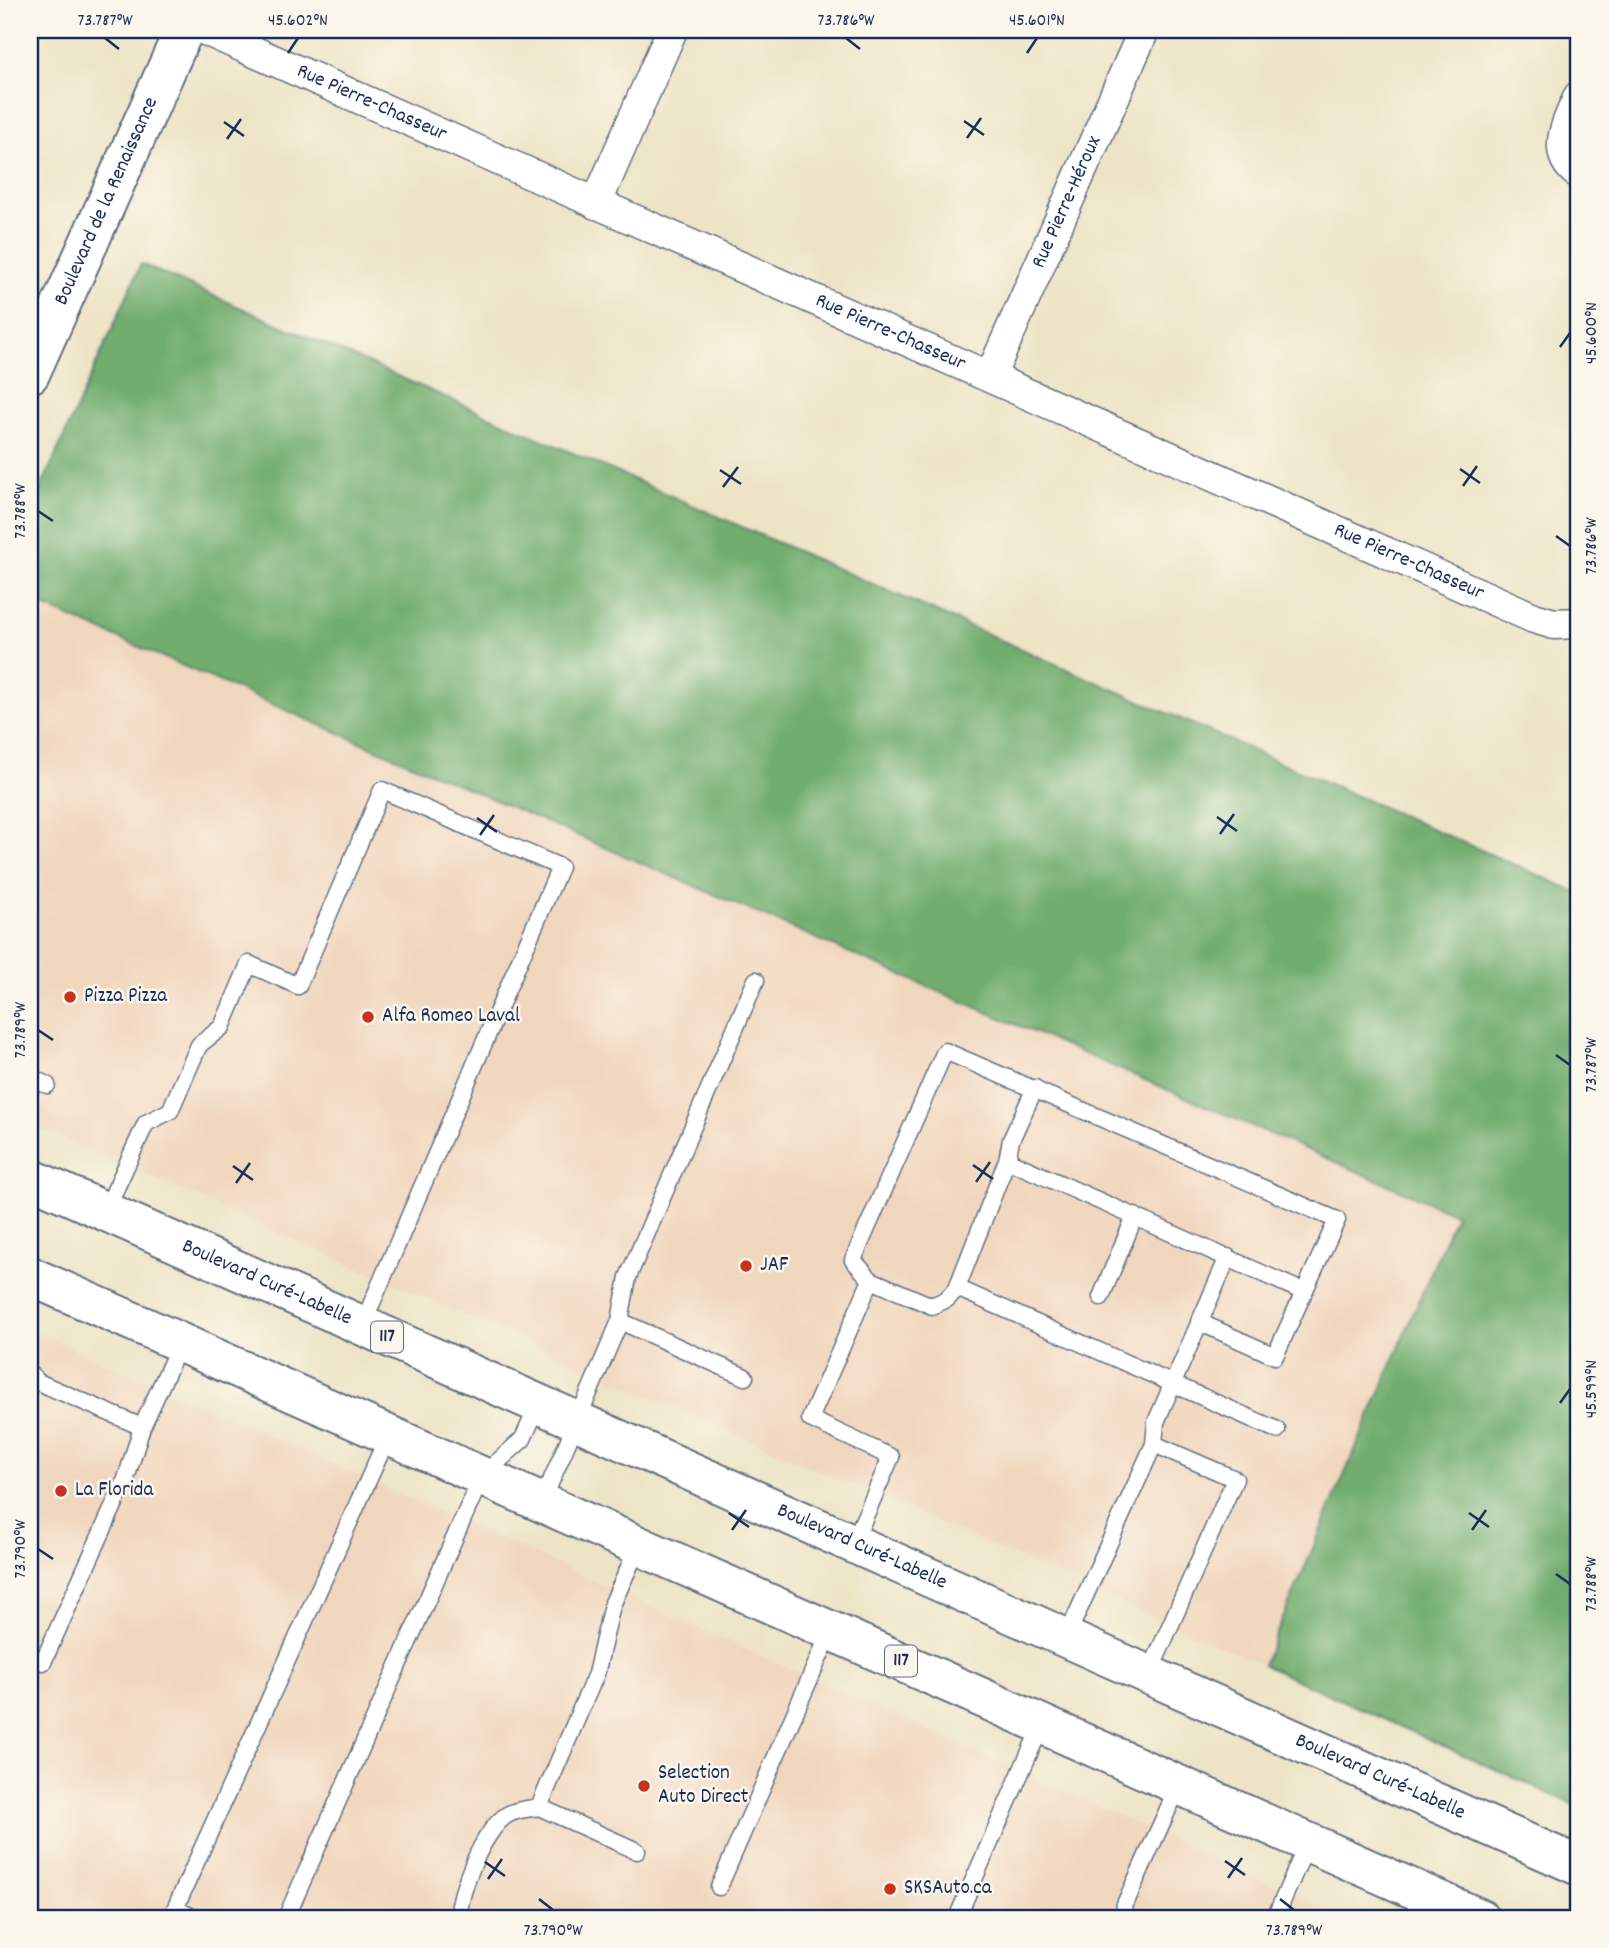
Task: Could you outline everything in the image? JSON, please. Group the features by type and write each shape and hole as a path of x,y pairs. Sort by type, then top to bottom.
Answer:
{"main road":[{"name":"Boulevard de la Renaissance","path":"30,374 184,30"},
{"name":"Boulevard Curé-Labelle","path":"30,1178 1579,1866"},
{"name":"117","path":"30,1276 1479,1918"}],"street":[{"name":"Rue Pierre-Chasseur","path":"205,30 1534,618 1554,624 1579,623"},
{"path":"596,204 672,30"},
{"name":"Rue Pierre-Héroux","path":"990,377 1144,30"},
{"path":"1579,96 1562,142 1566,162 1579,174"}],"lane":[{"path":"105,1212 145,1123 170,1111 199,1045 222,1027 249,964 298,986 382,790 561,867 362,1326"},
{"path":"542,1502 620,1321 628,1277 757,980"},
{"path":"1035,1088 1011,1140 1007,1160 957,1288 947,1299 932,1306 871,1280 853,1260 945,1051 1035,1088 1337,1220 1275,1356 1199,1322"},
{"path":"30,1077 47,1085"},
{"path":"1007,1160 1304,1292"},
{"path":"1101,1297 1135,1216"},
{"path":"1066,1638 1154,1444 1156,1422 1228,1256"},
{"path":"853,1544 891,1457 810,1419 871,1280"},
{"path":"957,1288 1277,1430"},
{"path":"620,1321 745,1377"},
{"path":"30,1656 43,1661 126,1479 142,1427 181,1342"},
{"path":"30,1374 38,1382 142,1427"},
{"path":"286,1918 482,1476 523,1439 538,1405"},
{"path":"195,1918 175,1909 389,1434"},
{"path":"1149,1674 1235,1479 1154,1444"},
{"path":"539,1807 596,1674 612,1605 639,1545"},
{"path":"719,1887 831,1630"},
{"path":"957,1918 1042,1724"},
{"path":"1124,1918 1125,1904 1179,1785"},
{"path":"459,1918 460,1901 468,1880 491,1831 507,1815 539,1807 637,1851"},
{"path":"1275,1918 1308,1842"}],"shaded area":[{"path":"30,600 1457,1214 1263,1665 30,1124"},
{"path":"30,1329 1347,1918 30,1918"}],"green space":[{"path":"141,264 1579,893 1579,1807 1263,1665 1456,1214 30,600 30,512"}],"place":[{"name":"Pizza Pizza","path":"70,997"},
{"name":"Alfa Romeo Laval","path":"368,1017"},
{"name":"JAF","path":"746,1266"},
{"name":"La Florida","path":"61,1491"},
{"name":"Selection Auto Direct","path":"644,1786"},
{"name":"SKSAuto.ca","path":"890,1889"}]}
